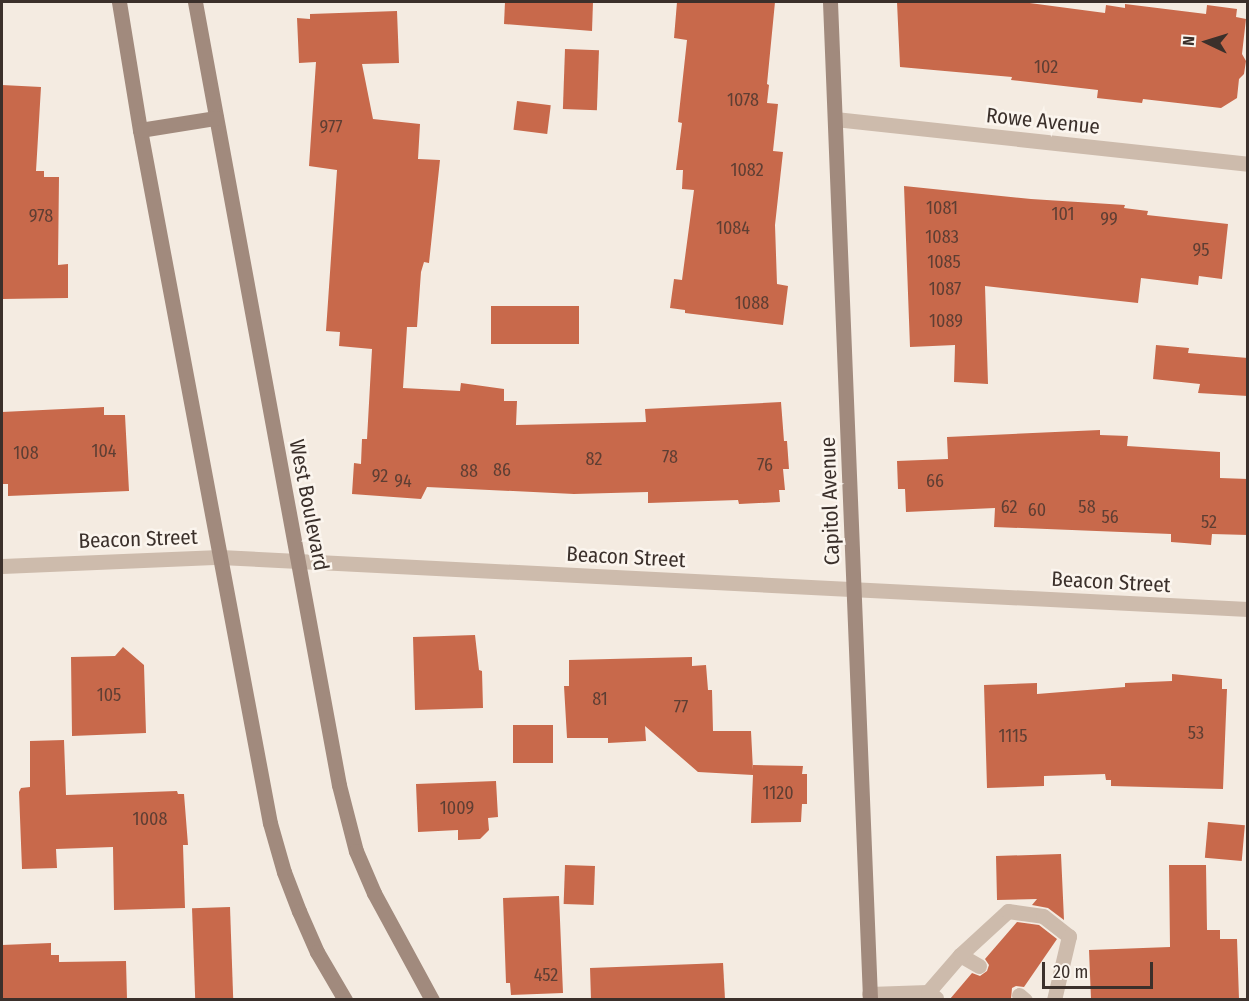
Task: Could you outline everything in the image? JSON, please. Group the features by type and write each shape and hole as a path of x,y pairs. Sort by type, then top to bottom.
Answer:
{"main road":[{"path":"119,2 140,130 270,823 284,872 316,952 345,999"},
{"name":"West Boulevard","path":"195,2 339,785 356,851 374,893 432,999"},
{"name":"Capitol Avenue","path":"830,2 870,997"},
{"path":"140,130 216,118"}],"street":[{"name":"Rowe Avenue","path":"835,119 1248,164"},
{"name":"Beacon Street","path":"2,566 220,557 854,591 1248,609"},
{"path":"870,997 932,997 960,955 1008,910 1043,916 1069,936 1054,999"},
{"path":"960,955 979,966"}],"building":[{"path":"505,2 593,2 592,31 504,24"},
{"path":"677,2 775,2 767,103 778,104 773,151 783,152 775,225 777,284 788,286 783,325 685,313 685,310 670,308 674,279 682,280 694,190 682,189 683,170 676,170 682,123 678,122 687,40 674,38"},
{"path":"897,2 1022,2 1105,13 1106,5 1125,8 1125,4 1206,14 1207,5 1237,9 1236,17 1246,19 1242,54 1246,61 1244,74 1239,79 1237,98 1221,108 1143,99 1142,103 1097,98 1098,90 1011,80 1012,77 900,67"},
{"path":"397,11 399,63 362,64 373,119 420,124 418,159 440,160 429,263 424,262 421,272 417,327 407,327 403,388 460,391 461,383 504,389 504,401 517,401 516,425 646,422 645,409 781,402 789,469 783,469 785,490 779,490 780,502 739,504 738,500 648,503 648,492 574,494 427,487 421,499 352,494 354,463 361,464 362,439 367,439 372,349 339,346 340,332 326,331 337,170 309,166 316,62 299,63 297,18 310,19 310,14"},
{"path":"565,49 599,50 597,110 563,109"},
{"path":"2,85 41,87 36,171 44,171 44,177 59,177 58,265 68,264 68,298 2,299"},
{"path":"517,101 551,105 547,134 513,130"},
{"path":"904,186 1031,199 1125,205 1124,208 1148,211 1147,215 1228,224 1222,279 1199,276 1198,285 1141,278 1138,303 985,286 988,384 954,382 955,345 910,347"},
{"path":"491,306 579,306 579,344 491,344"},
{"path":"1156,345 1189,348 1188,353 1248,358 1248,396 1198,393 1200,384 1153,379"},
{"path":"104,407 104,415 125,415 129,491 8,496 8,484 2,484 2,412"},
{"path":"1100,430 1100,435 1128,436 1127,446 1220,452 1220,478 1248,479 1248,535 1212,534 1211,545 1171,542 1171,534 994,527 995,508 906,512 905,489 898,489 897,461 948,459 947,437"},
{"path":"475,635 479,670 482,671 483,708 415,710 413,637"},
{"path":"123,647 144,665 146,733 72,736 71,657 115,656"},
{"path":"692,657 692,666 706,665 708,690 712,690 713,731 751,731 753,770 753,765 803,766 802,774 807,774 807,804 802,804 801,822 751,823 753,775 698,772 645,726 646,741 608,743 608,738 567,738 564,686 569,686 569,660"},
{"path":"1172,674 1222,679 1222,689 1227,689 1223,789 1111,786 1111,780 1106,780 1105,774 1044,776 1044,786 987,788 984,685 1037,683 1037,694 1125,687 1125,683 1172,681"},
{"path":"513,725 553,725 553,763 513,763"},
{"path":"64,740 66,795 177,791 178,794 184,794 188,845 183,845 185,908 114,910 113,847 56,849 57,868 22,869 19,792 21,788 30,787 30,741"},
{"path":"496,781 498,817 488,818 489,830 480,839 458,840 458,830 418,832 416,784"},
{"path":"1208,822 1245,825 1242,861 1205,858"},
{"path":"1061,854 1064,920 1048,908 1032,905 1037,899 997,900 996,856"},
{"path":"565,865 595,866 594,905 564,904"},
{"path":"1169,865 1206,865 1207,930 1220,930 1220,939 1237,939 1239,999 1091,999 1089,950 1170,947"},
{"path":"559,896 563,993 511,995 510,983 506,983 503,898"},
{"path":"230,907 233,999 195,1000 192,908"},
{"path":"1017,922 1039,925 1057,939 1024,987 1012,988 1011,999 950,999 972,973 980,976 987,971 989,965 985,959"},
{"path":"51,943 51,955 59,955 59,962 126,961 127,999 2,999 2,945"},
{"path":"723,963 725,999 591,999 590,968"}]}
